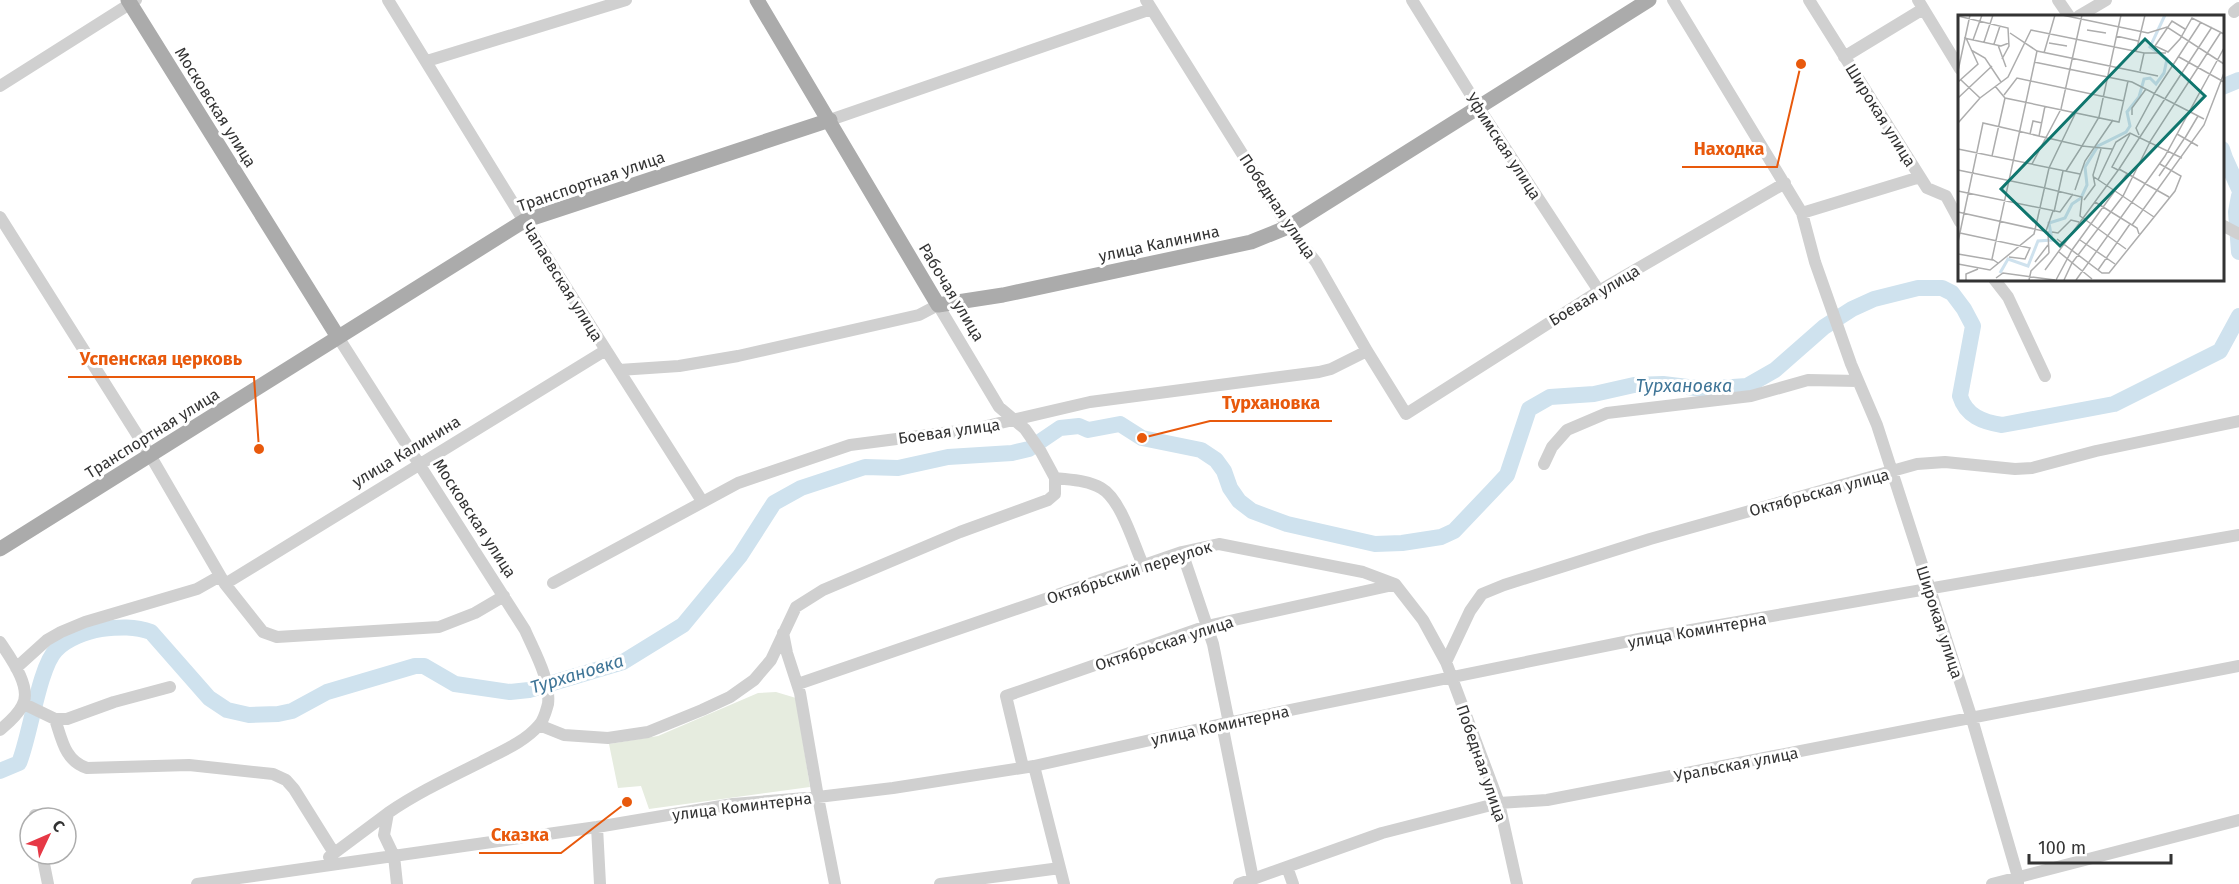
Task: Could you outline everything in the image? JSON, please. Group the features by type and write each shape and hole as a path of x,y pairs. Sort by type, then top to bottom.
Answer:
{"main road":[{"name":"Рабочая улица","path":"757,0 938,305"},
{"name":"улица Калинина","path":"938,305 1003,295 1251,242 1288,227 1649,0"},
{"name":"Московская улица","path":"131,1 338,338"},
{"name":"Транспортная улица","path":"0,549 524,221 830,120"}],"street":[{"name":"Чапаевская улица","path":"388,0 524,221 702,501"},
{"path":"427,61 626,0"},
{"name":"Уфимская улица","path":"1412,0 1479,108 1599,291"},
{"path":"1673,0 1802,213 1920,177"},
{"name":"Широкая улица","path":"1809,0 1927,188 1946,196 1958,218"},
{"path":"2058,0 2067,15"},
{"path":"2081,15 2106,0"},
{"path":"0,86 131,1"},
{"name":"Транспортная улица","path":"830,120 1148,4"},
{"name":"Победная улица","path":"1148,4 1288,227 1317,262 1367,351 1406,414"},
{"path":"1844,57 1920,4 1958,66"},
{"name":"Боевая улица","path":"1406,414 1599,291 1785,183"},
{"path":"1946,196 1958,195"},
{"name":"Широкая улица","path":"1802,213 1815,262 1851,363 1877,425 1972,719 2018,880"},
{"path":"0,217 150,455 222,580 263,632 277,637 439,627 475,613 504,596"},
{"path":"2224,226 2239,234"},
{"path":"1995,280 2008,297 2045,376"},
{"name":"улица Калинина","path":"619,370 679,366 738,356 919,315 938,305"},
{"name":"Рабочая улица","path":"938,305 999,407 1024,429 1041,452 1055,478"},
{"name":"Московская улица","path":"338,338 525,630 541,668 547,691 547,709 539,725"},
{"name":"улица Калинина","path":"16,668 47,640 61,632 85,622 222,580 606,350"},
{"name":"Боевая улица","path":"553,583 738,483 850,445 974,429 1090,402 1319,372 1331,369 1367,351"},
{"path":"1545,464 1552,447 1567,430 1607,413 1751,396 1808,380 1858,381"},
{"name":"Октябрьская улица","path":"1446,662 1470,612 1482,594 1650,539 1782,501 1892,473 1917,464 1946,462 2015,469 2032,468 2096,451 2239,421"},
{"path":"317,867 412,796 505,750 539,725 564,735 608,738 648,732 730,697 754,680 771,660 796,607 823,590 960,532 1048,500 1055,494 1055,478 1086,482 1102,488 1112,498 1122,516 1143,565"},
{"name":"улица Коминтерна","path":"197,884 597,827 733,804 818,797 1028,767 1638,639 2239,535"},
{"name":"Октябрьский переулок","path":"798,684 1182,552 1219,544 1364,572 1395,584"},
{"path":"1182,552 1213,645 1253,879"},
{"path":"1395,584 1423,620 1446,662 1451,678"},
{"name":"Октябрьская улица","path":"1028,767 1006,696 1206,626 1395,584"},
{"path":"783,633 787,653 798,684 836,884"},
{"path":"0,642 23,682 24,704 15,717 0,730"},
{"name":"Уральская улица","path":"1239,884 1382,832 1499,803 1547,800 2239,666"},
{"name":"Победная улица","path":"1451,678 1499,803 1517,884"},
{"path":"24,704 55,719 67,719 114,702 170,687"},
{"path":"55,719 68,756 76,764 87,768 189,765 273,774 286,780 294,789 334,854"},
{"path":"1028,767 1064,884"},
{"path":"388,813 384,835 394,856 397,884"},
{"path":"1992,884 2018,880 2239,820"},
{"path":"597,827 600,884"},
{"path":"44,866 48,884"},
{"path":"1287,867 1293,884"},
{"path":"940,884 1060,868"}],"shaded area":[{"path":"776,692 796,698 810,787 649,809 641,786 618,788 609,744 658,736 758,693"}],"waterway":[{"name":"Турхановка","path":"2224,86 2239,80"},
{"name":"Турхановка","path":"2224,155 2239,189"},
{"name":"Турхановка","path":"2239,196 2236,212 2239,252"},
{"name":"Турхановка","path":"0,771 19,763 40,686 50,659 56,650 77,636 101,629 127,628 151,632 209,698 227,710 249,715 292,711 327,692 415,666 424,666 455,684 510,692 529,690 623,662 683,625 740,556 774,503 801,488 865,467 898,468 948,457 1012,453 1029,449 1060,428 1079,426 1088,430 1120,424 1142,438 1201,450 1216,460 1239,501 1252,511 1287,524 1375,544 1402,543 1441,537 1454,531 1507,475 1529,409 1550,397 1594,394 1634,385 1663,384 1704,389 1747,386 1775,370 1824,327 1852,309 1874,299 1918,288 1942,288 1952,293 1973,326 1960,396 1966,409 1976,417 2002,425 2114,404 2220,351 2239,316"}],"place":[{"name":"Находка","path":"1801,64"},
{"name":"Турхановка","path":"1142,438"},
{"name":"Успенская церковь","path":"259,449"},
{"name":"Сказка","path":"627,802"}]}
